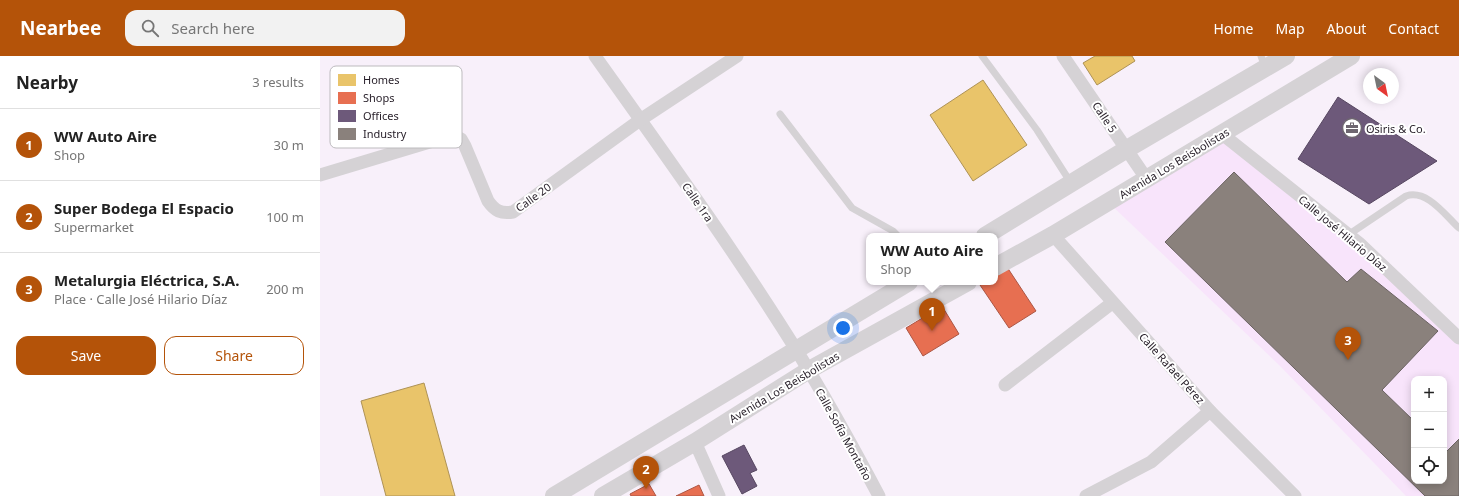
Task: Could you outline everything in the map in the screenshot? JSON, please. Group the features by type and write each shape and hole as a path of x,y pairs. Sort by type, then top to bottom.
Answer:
{"main road":[{"path":"990,233 1127,149 1263,62 1286,56"},
{"name":"Avenida Los Beisbolistas","path":"998,265 1053,235 1351,56"},
{"path":"554,496 797,351 904,285"},
{"name":"Avenida Los Beisbolistas","path":"603,496 694,442 808,370 963,285"}],"street":[{"name":"Calle 1ra","path":"595,56 703,208 797,351"},
{"name":"Calle 20","path":"462,141 488,201 497,211 506,213 513,212 640,120 737,56"},
{"name":"Calle 5","path":"1063,56 1146,178"},
{"name":"Calle José Hilario Díaz","path":"1222,134 1348,235 1459,338"},
{"name":"Calle 20","path":"320,175 410,148"},
{"name":"Calle Rafael Pérez","path":"1053,235 1112,303 1210,411 1295,496"},
{"path":"1005,385 1112,303"},
{"name":"Calle Sofía Montaño","path":"797,351 879,496"},
{"path":"1086,496 1152,462 1210,411"},
{"path":"694,442 719,496"}],"lane":[{"path":"982,56 1037,130 1071,184"},
{"path":"780,114 852,208 895,233"},
{"path":"1348,235 1406,196 1413,193 1423,195 1459,228"}],"shaded area":[{"path":"1222,134 1359,243 1459,338 1459,496 1406,496 1279,365 1108,202"}],"building: Homes":[{"path":"1095,56 1132,56 1135,61 1097,85 1083,63"},
{"path":"983,80 1027,145 973,181 930,115"},
{"path":"424,383 455,496 386,496 361,401"}],"building: Shops":[{"path":"1007,267 1036,311 1009,328 980,285 998,285 998,273"},
{"path":"942,306 959,334 923,356 906,328"},
{"path":"649,484 656,496 631,496 630,494"},
{"path":"699,485 704,496 676,496"}],"building: Offices":[{"name":"Osiris & Co.","path":"1338,97 1437,161 1369,204 1298,159"},
{"path":"744,445 757,470 750,473 757,486 742,494 722,456"}],"building: Industry":[{"path":"1234,172 1347,282 1361,269 1438,331 1382,390 1411,418 1411,482 1165,242"},
{"path":"1459,439 1459,496 1425,496 1413,484 1447,484 1447,451"}],"place":[{"name":"Osiris & Co.","path":"1352,128"},
{"name":"WW Auto Aire","path":"932,331"},
{"name":"Metalurgia Eléctrica, S.A.","path":"1348,360"},
{"name":"Super Bodega El Espacio","path":"646,489"}]}
